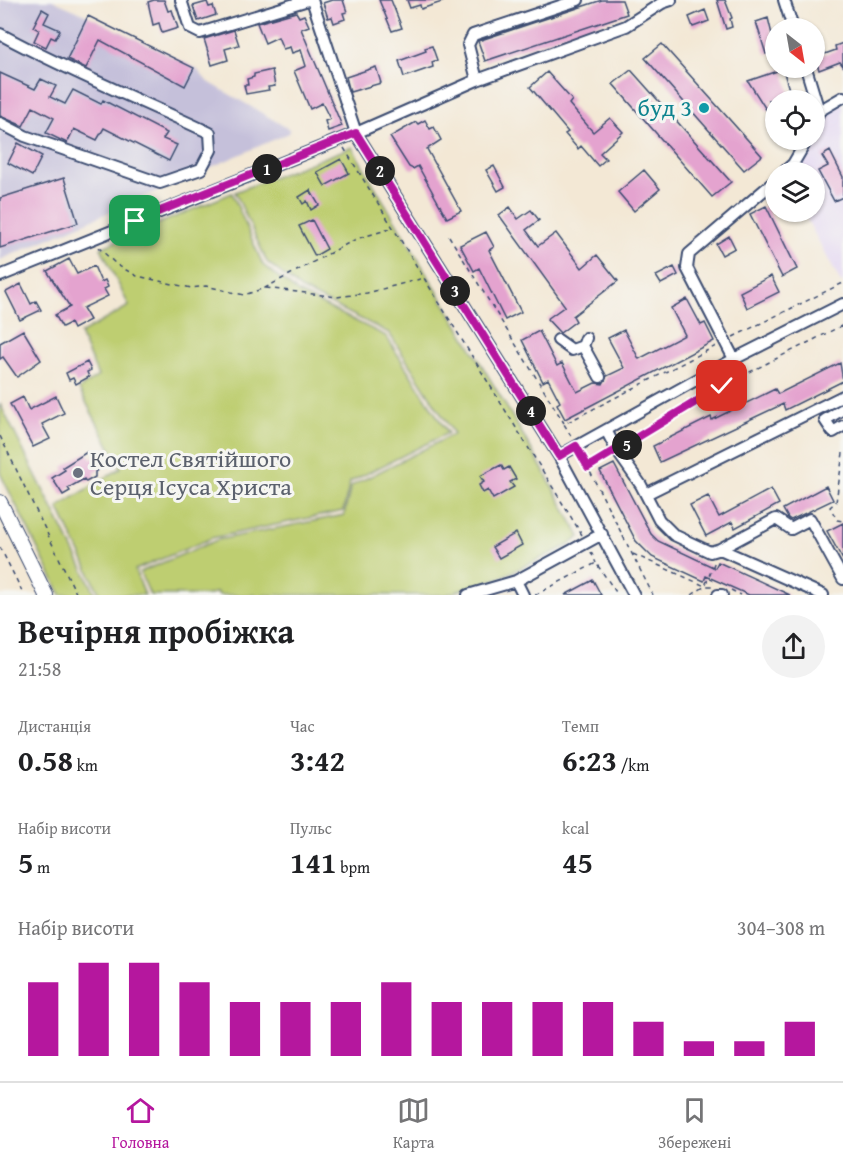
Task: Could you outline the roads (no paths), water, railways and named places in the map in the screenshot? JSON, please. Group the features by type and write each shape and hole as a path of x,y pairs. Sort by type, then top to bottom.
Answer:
{"main road":[{"path":"0,502 46,595"}],"street":[{"path":"181,0 190,28 200,33 310,0 356,133 559,456 634,595"},
{"path":"477,80 468,45 473,35 578,0"},
{"path":"643,0 650,10"},
{"path":"0,276 339,140 477,80 626,26 650,10 671,0"},
{"path":"784,0 790,18"},
{"path":"0,34 66,69 109,86 210,133 211,150 201,169 160,183 25,136 0,123"},
{"path":"825,108 843,97"},
{"path":"734,358 687,268 689,254 765,189"},
{"path":"559,456 734,358 843,304"},
{"path":"558,340 569,350 585,342 600,377"},
{"path":"646,494 842,403"},
{"path":"842,403 825,420 833,432 843,426"},
{"path":"606,430 667,530 710,552 776,519 791,529 810,519 843,579"},
{"path":"468,595 516,581 602,534"},
{"path":"720,549 823,595"},
{"path":"516,581 523,595"}],"place":[{"name":"буд 3","path":"704,108"},
{"name":"Костел Святійшого Серця Ісуса Христа","path":"78,473"}]}
